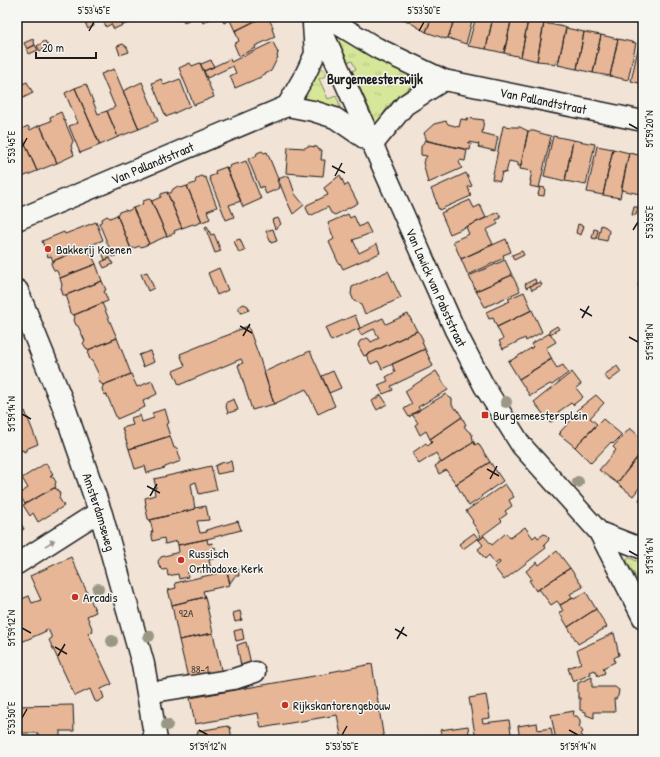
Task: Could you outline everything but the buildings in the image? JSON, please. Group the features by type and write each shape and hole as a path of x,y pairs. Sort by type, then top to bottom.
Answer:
{"main road":[{"name":"Amsterdamseweg","path":"17,291 64,407 101,514 143,664 156,740"}],"street":[{"path":"315,17 313,26 315,54 287,106 313,111 335,118 373,144 405,105 444,80"},
{"name":"Van Lawick van Pabststraat","path":"315,17 455,330 484,386 521,445 598,532"},
{"name":"Van Pallandtstraat","path":"324,17 377,48 444,80 643,121"},
{"name":"Van Pallandtstraat","path":"17,220 287,106"},
{"path":"17,564 89,518 101,514"},
{"path":"598,532 643,549"},
{"path":"598,532 643,618"},
{"path":"148,693 234,679 255,672"}],"green space":[{"path":"337,33 419,80 392,103 377,125 352,71 356,69 352,61 348,62 335,34"},
{"path":"321,68 327,75 319,79 328,99 336,96 340,105 338,109 305,97 319,69"},
{"path":"627,558 643,564 643,588 628,564"}],"place":[{"name":"Bakkerij Koenen","path":"48,249"},
{"name":"Burgemeestersplein","path":"485,415"},
{"name":"Russisch Orthodoxe Kerk","path":"181,560"},
{"name":"Arcadis","path":"75,597"},
{"name":"Rijkskantorengebouw","path":"285,705"}],"district":[{"name":"Burgemeesterswijk","path":"375,78"}]}
